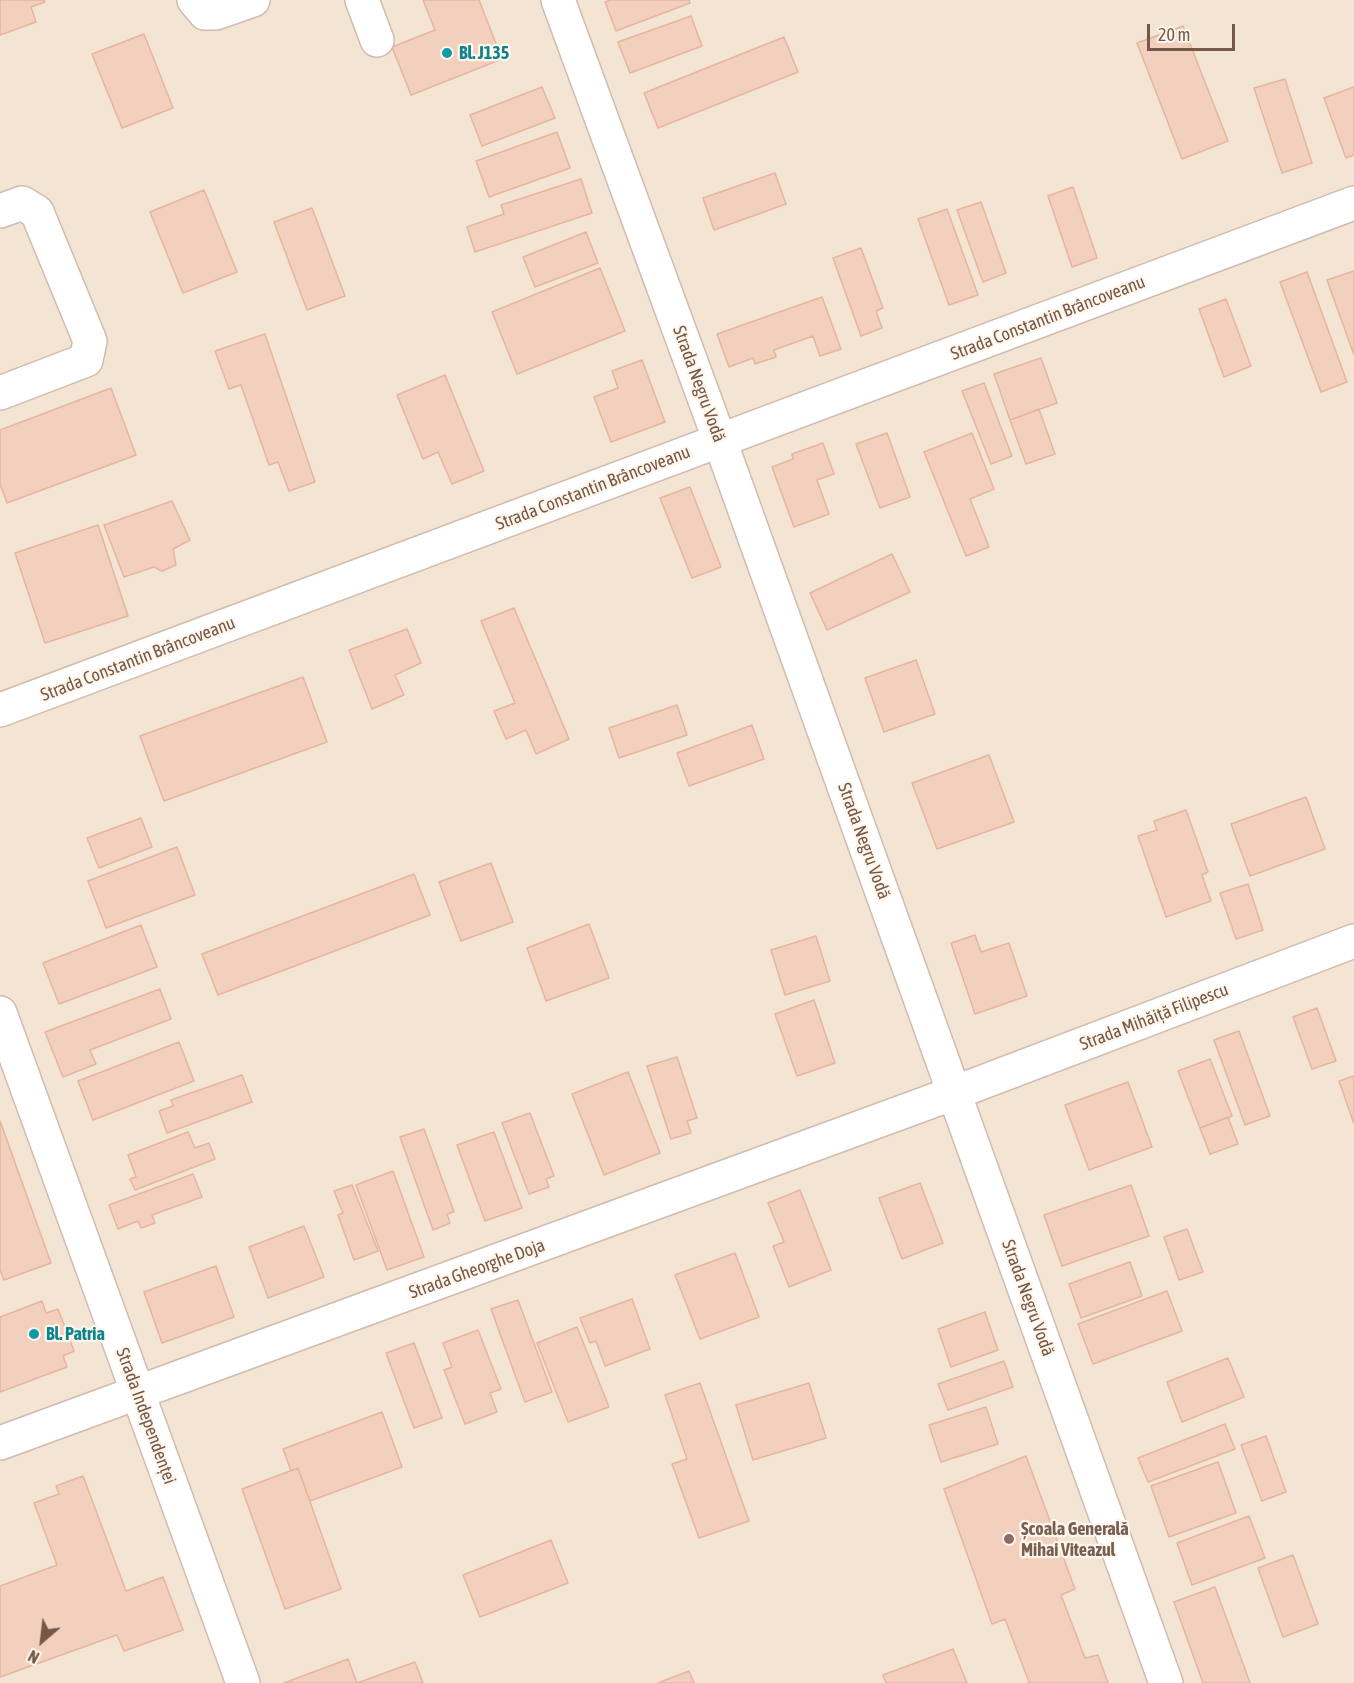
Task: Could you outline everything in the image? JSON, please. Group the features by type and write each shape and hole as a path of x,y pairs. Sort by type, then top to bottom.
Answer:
{"street":[{"path":"194,0 205,13 216,13 253,0"},
{"path":"362,0 377,40"},
{"name":"Strada Negru Vodă","path":"558,0 720,441 1166,1683"},
{"path":"0,211 22,203 37,212 90,341 86,360 0,393"},
{"name":"Strada Constantin Brâncoveanu","path":"0,710 1354,203"},
{"name":"Strada Mihăiță Filipescu","path":"954,1093 1354,941"},
{"name":"Strada Independenței","path":"0,1013 243,1683"},
{"name":"Strada Gheorghe Doja","path":"0,1443 954,1093"}],"shaded area":[{"path":"0,0 1354,0 1354,1683 0,1683"}],"building":[{"path":"0,0 44,0 45,2 31,7 36,22 0,35"},
{"name":"Bl. J135","path":"423,0 479,0 502,59 411,95 392,47 435,30"},
{"path":"610,0 689,0 690,3 616,31 605,2"},
{"path":"691,16 702,46 630,73 618,42"},
{"path":"1183,26 1228,141 1182,159 1137,43"},
{"path":"144,34 173,108 122,128 92,54"},
{"path":"784,37 798,72 658,128 644,93"},
{"path":"1285,79 1312,163 1282,173 1254,88"},
{"path":"542,87 555,118 482,146 470,115"},
{"path":"1354,87 1354,155 1346,158 1324,98"},
{"path":"557,132 570,168 489,197 476,161"},
{"path":"775,173 786,204 714,230 703,198"},
{"path":"581,179 592,213 475,252 467,227 504,214 501,205"},
{"path":"1073,187 1097,258 1072,267 1048,196"},
{"path":"204,190 237,272 183,293 150,212"},
{"path":"981,202 1006,273 983,282 957,210"},
{"path":"312,208 345,296 307,310 274,222"},
{"path":"947,209 978,295 949,305 918,219"},
{"path":"586,232 598,263 535,287 523,257"},
{"path":"861,248 883,308 876,311 882,328 861,336 833,258"},
{"path":"600,268 625,331 517,374 492,312"},
{"path":"1354,271 1354,355 1327,280"},
{"path":"1307,272 1347,382 1321,392 1280,282"},
{"path":"822,297 841,349 820,356 813,336 774,350 776,357 755,364 753,358 729,367 717,334"},
{"path":"1226,299 1251,366 1224,377 1199,309"},
{"path":"265,334 315,482 289,491 278,462 269,465 241,385 229,389 215,351"},
{"path":"1041,358 1057,403 1010,420 994,374"},
{"path":"642,360 665,422 611,442 594,397 618,388 612,371"},
{"path":"445,375 484,471 452,484 438,452 423,459 397,395"},
{"path":"984,383 1012,456 991,464 962,391"},
{"path":"111,388 136,455 7,503 0,484 0,430"},
{"path":"1039,409 1055,454 1026,464 1010,420"},
{"path":"887,433 910,497 880,508 856,444"},
{"path":"972,433 994,489 970,499 989,547 966,556 924,452"},
{"path":"823,443 834,474 817,480 829,514 794,527 772,467 793,459 792,454"},
{"path":"690,487 721,567 692,578 660,498"},
{"path":"172,501 190,540 173,549 176,565 162,571 154,567 124,577 104,525"},
{"path":"98,525 128,616 45,643 15,553"},
{"path":"892,554 910,592 827,630 810,593"},
{"path":"514,608 569,739 536,754 526,730 506,739 494,711 515,703 481,621"},
{"path":"407,629 421,663 395,675 404,695 372,709 349,650"},
{"path":"916,660 935,714 884,732 865,678"},
{"path":"303,677 327,742 164,801 140,736"},
{"path":"677,705 687,735 619,758 609,728"},
{"path":"752,725 764,759 689,786 677,753"},
{"path":"989,755 1014,822 937,849 912,783"},
{"path":"1306,797 1325,849 1250,876 1231,824"},
{"path":"1186,810 1208,872 1202,875 1211,901 1166,917 1138,836 1157,830 1154,821"},
{"path":"141,818 152,847 99,868 87,838"},
{"path":"177,847 195,895 106,928 88,881"},
{"path":"491,863 513,922 461,941 439,882"},
{"path":"414,874 430,915 218,995 202,954"},
{"path":"1248,884 1263,930 1236,939 1220,893"},
{"path":"589,924 609,978 546,1001 527,948"},
{"path":"141,925 157,967 59,1004 43,963"},
{"path":"975,935 981,952 1009,943 1027,996 975,1014 951,943"},
{"path":"816,936 830,981 785,995 771,950"},
{"path":"160,989 171,1019 90,1050 96,1064 63,1077 45,1032"},
{"path":"814,1000 835,1063 797,1076 775,1014"},
{"path":"1317,1008 1336,1061 1312,1069 1293,1017"},
{"path":"1239,1031 1270,1116 1245,1125 1214,1040"},
{"path":"179,1042 194,1081 93,1120 78,1081"},
{"path":"677,1057 697,1118 687,1121 691,1133 671,1139 647,1066"},
{"path":"1210,1059 1232,1116 1200,1128 1178,1071"},
{"path":"628,1072 660,1153 604,1175 572,1094"},
{"path":"242,1075 252,1102 167,1133 159,1111 173,1106 171,1100"},
{"path":"1354,1076 1354,1124 1339,1081"},
{"path":"1128,1082 1152,1147 1089,1170 1065,1105"},
{"path":"530,1113 554,1176 546,1179 549,1187 529,1194 502,1123"},
{"path":"1228,1117 1238,1144 1210,1154 1200,1128"},
{"path":"0,1121 51,1263 4,1280 0,1270"},
{"path":"424,1129 454,1212 447,1214 450,1223 433,1230 400,1137"},
{"path":"188,1132 195,1148 209,1143 215,1159 135,1190 130,1179 136,1177 128,1155"},
{"path":"494,1132 522,1208 485,1221 457,1145"},
{"path":"393,1171 424,1257 387,1270 356,1185"},
{"path":"193,1174 202,1197 152,1215 155,1223 141,1228 138,1221 118,1229 109,1205"},
{"path":"920,1183 943,1243 902,1259 879,1198"},
{"path":"352,1185 378,1251 354,1260 338,1215 343,1213 334,1191"},
{"path":"1131,1185 1149,1236 1062,1266 1044,1215"},
{"path":"800,1190 831,1270 789,1287 773,1246 784,1242 768,1203"},
{"path":"304,1226 324,1277 268,1298 249,1247"},
{"path":"1187,1229 1203,1272 1179,1280 1164,1237"},
{"path":"735,1253 759,1317 700,1339 675,1275"},
{"path":"1130,1262 1142,1296 1081,1318 1069,1284"},
{"path":"216,1266 234,1317 162,1343 144,1292"},
{"path":"1167,1291 1182,1331 1093,1364 1078,1324"},
{"path":"632,1299 650,1349 605,1366 596,1341 590,1343 580,1318"},
{"path":"518,1300 552,1392 525,1402 491,1309"},
{"name":"Bl. Patria","path":"42,1301 46,1313 58,1309 74,1351 63,1356 67,1367 0,1392 0,1317"},
{"path":"985,1312 998,1350 951,1367 938,1329"},
{"path":"577,1327 609,1407 568,1422 537,1343"},
{"path":"478,1330 501,1389 490,1393 497,1412 465,1424 444,1370 452,1367 443,1343"},
{"path":"414,1343 442,1418 414,1428 386,1353"},
{"path":"1228,1358 1244,1397 1182,1422 1167,1382"},
{"path":"1004,1361 1013,1387 948,1410 938,1384"},
{"path":"700,1383 749,1521 699,1538 672,1464 687,1459 665,1395"},
{"path":"809,1383 826,1438 753,1460 736,1405"},
{"path":"986,1407 998,1444 941,1462 929,1425"},
{"path":"382,1412 402,1467 310,1501 298,1468 291,1471 283,1449"},
{"path":"1225,1424 1235,1449 1148,1482 1138,1458"},
{"path":"1266,1436 1286,1492 1262,1501 1241,1445"},
{"name":"Școala Generală Mihai Viteazul","path":"1026,1456 1075,1589 1061,1595 1085,1658 1098,1655 1108,1683 1028,1683 1005,1619 992,1624 944,1489"},
{"path":"1218,1462 1236,1513 1169,1537 1151,1486"},
{"path":"298,1468 341,1589 285,1609 242,1489"},
{"path":"83,1476 126,1591 163,1577 183,1630 124,1651 117,1635 0,1677 0,1586 57,1565 34,1503 59,1494 56,1486"},
{"path":"1249,1516 1265,1558 1192,1585 1177,1543"},
{"path":"551,1540 568,1583 480,1617 463,1575"},
{"path":"1293,1555 1318,1624 1283,1637 1258,1568"},
{"path":"1215,1587 1250,1683 1203,1683 1174,1602"},
{"path":"953,1649 967,1683 886,1683 883,1675"},
{"path":"348,1659 357,1683 284,1683"},
{"path":"415,1662 423,1683 357,1683"},
{"path":"689,1671 694,1683 658,1683"}],"place":[{"name":"Bl. J135","path":"447,53"},
{"name":"Bl. Patria","path":"34,1334"},
{"name":"Școala Generală Mihai Viteazul","path":"1009,1539"}]}
